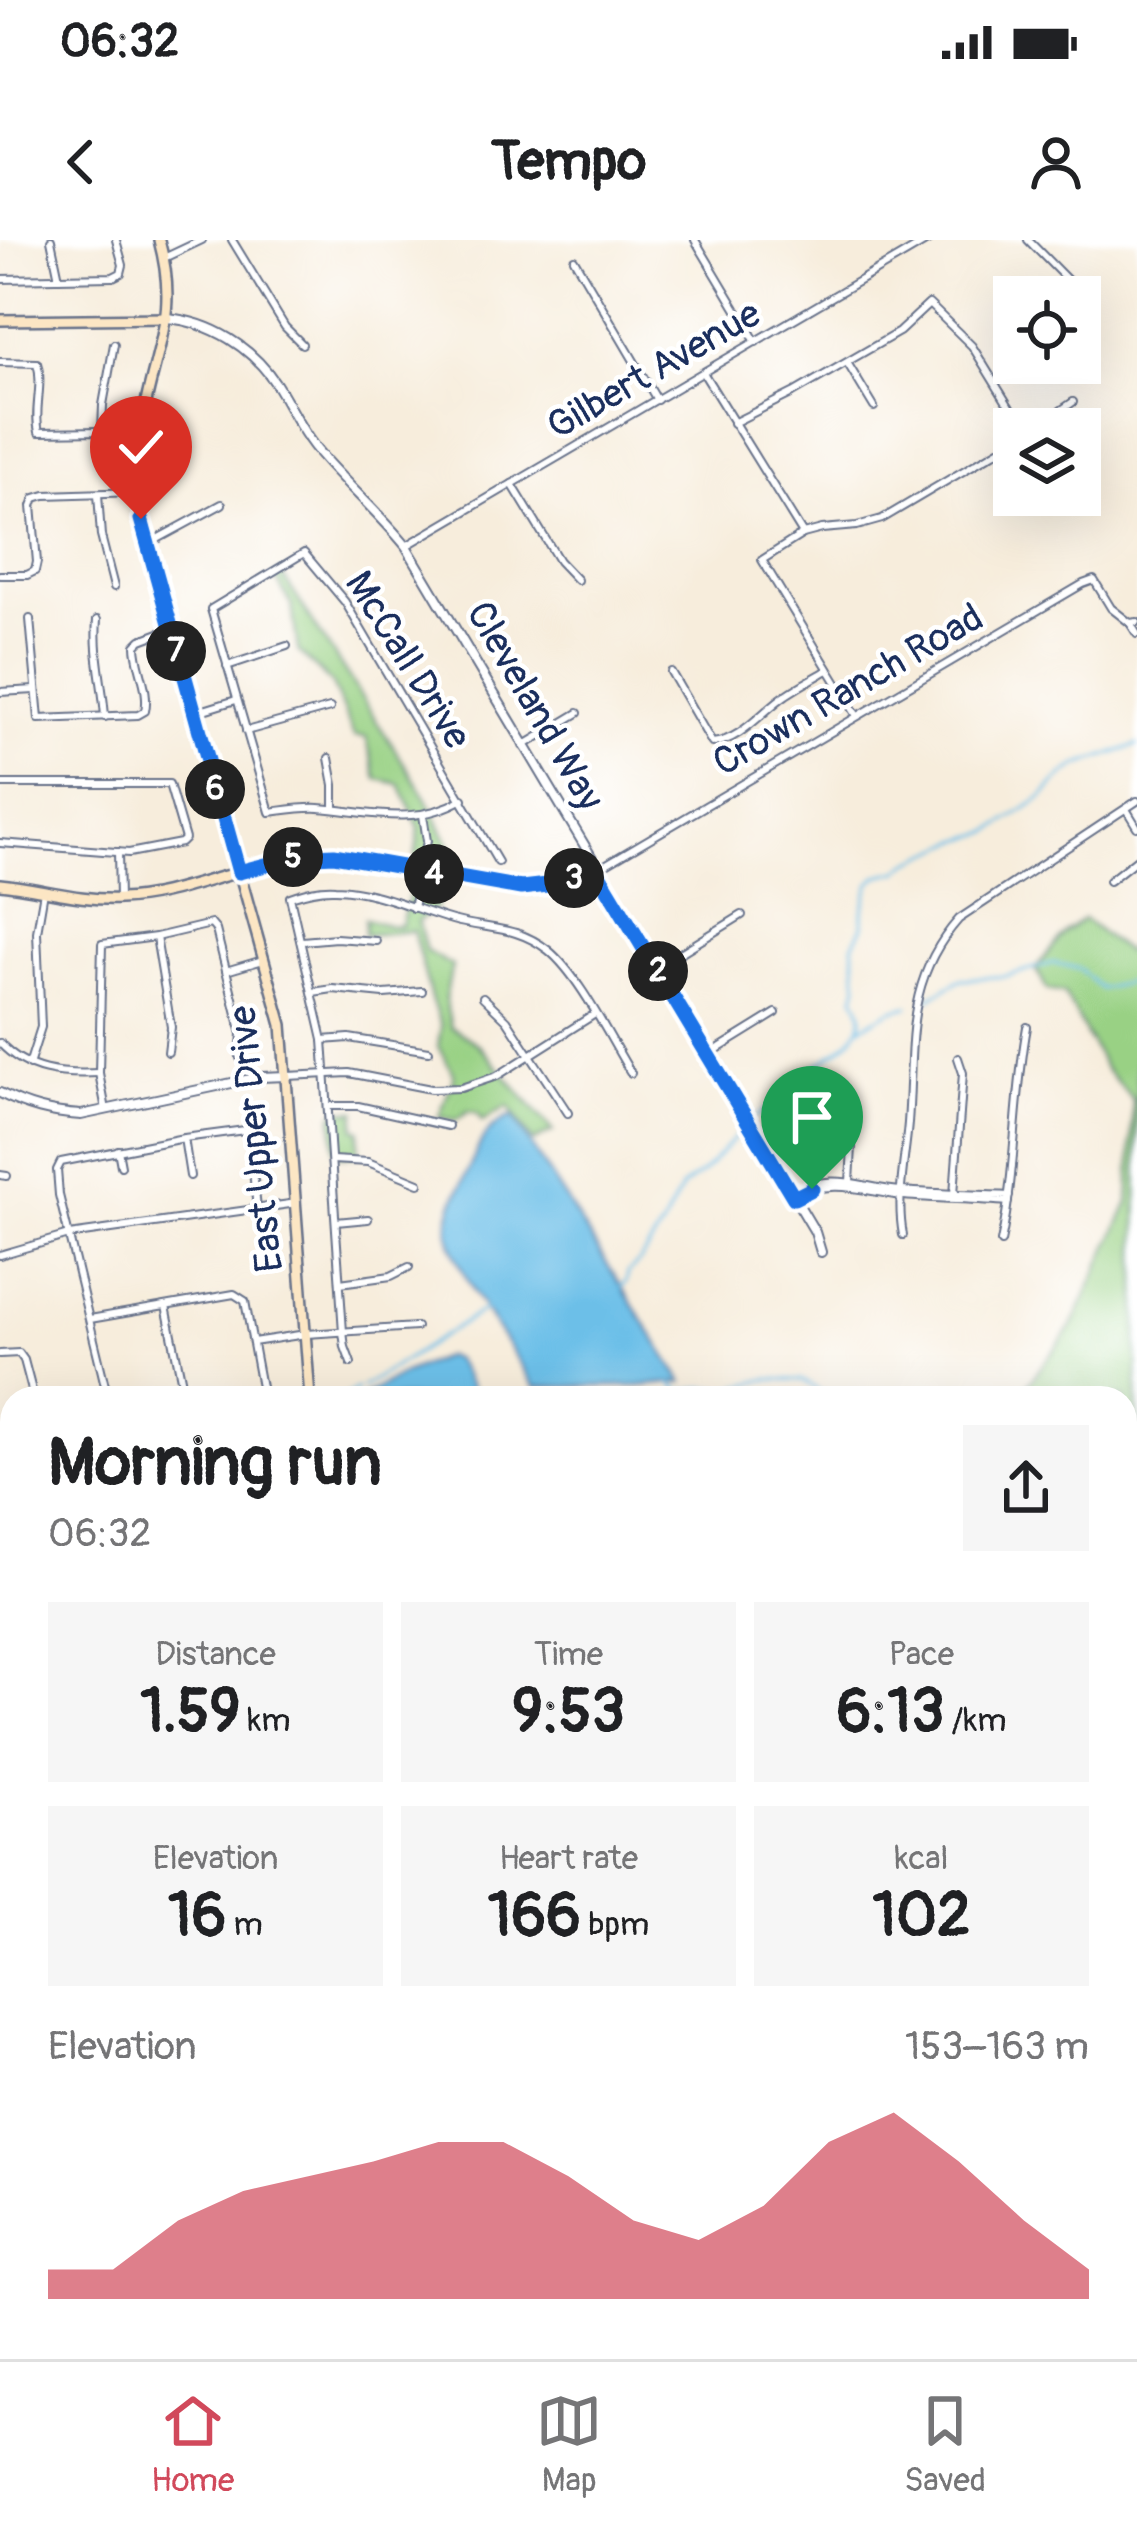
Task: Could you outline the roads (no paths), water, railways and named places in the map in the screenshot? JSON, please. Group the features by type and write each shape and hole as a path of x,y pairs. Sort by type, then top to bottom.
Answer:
{"main road":[{"name":"East Upper Drive","path":"159,240 168,285 167,318 140,435 138,492 146,544 282,1025 309,1386"},
{"path":"0,320 167,318"},
{"path":"0,884 119,899 239,872"}],"street":[{"path":"51,240 59,278"},
{"path":"0,279 113,277 123,265 116,240"},
{"path":"164,258 202,240"},
{"path":"232,240 285,327 302,344"},
{"path":"695,240 756,342"},
{"name":"Gilbert Avenue","path":"406,546 929,240"},
{"path":"1028,240 1063,276"},
{"path":"574,259 657,400"},
{"path":"733,423 899,332 929,304 972,346 1010,408"},
{"name":"Cleveland Way","path":"167,318 215,330 247,350 275,383 316,449 406,546 815,1232 821,1252"},
{"path":"102,431 115,344"},
{"path":"0,362 37,363 39,432 102,431 173,438"},
{"path":"847,363 874,407"},
{"path":"704,372 802,535"},
{"path":"1064,408 1073,402"},
{"path":"857,716 762,560 802,535 882,519 993,453"},
{"path":"512,484 559,561 578,580"},
{"path":"0,575 35,571 35,498 138,492"},
{"path":"98,494 101,536 114,586"},
{"path":"146,544 222,504"},
{"name":"McCall Drive","path":"227,666 211,609 304,553 345,602 498,862"},
{"name":"Crown Ranch Road","path":"596,869 1083,584 1094,580 1116,613 1134,622"},
{"path":"30,619 39,718 138,715 146,710 136,645 170,628"},
{"path":"97,620 94,647 105,717"},
{"path":"1134,622 1137,634"},
{"path":"287,646 227,666 270,812 313,807 386,817 423,815 463,799"},
{"path":"671,672 712,742 722,742 828,670"},
{"path":"0,692 35,690"},
{"path":"194,712 236,700"},
{"path":"246,731 330,708"},
{"path":"523,746 578,712"},
{"path":"329,758 334,809"},
{"path":"0,784 169,784 185,839 148,851 118,852 0,843"},
{"path":"903,1235 901,1194 914,1025 919,991 940,940 982,902 1137,801"},
{"path":"1126,808 1137,827"},
{"path":"413,908 427,841 423,815"},
{"path":"118,852 119,899"},
{"path":"239,872 296,857 334,855 521,888 556,884 596,869"},
{"path":"1109,881 1137,859"},
{"path":"351,1363 343,1332 323,1040 290,897 311,890 351,890 458,922 526,936 567,970 631,1072"},
{"path":"28,1065 41,1027 38,932 44,891"},
{"path":"656,968 742,915"},
{"path":"106,1110 99,1073 102,944 155,938 211,924 242,1034 240,1058"},
{"path":"155,938 172,1027 168,1052"},
{"path":"301,941 376,941"},
{"path":"226,971 263,960"},
{"path":"314,992 422,991"},
{"path":"483,998 507,1020 568,1113"},
{"path":"708,1054 776,1013"},
{"path":"0,1093 26,1106 81,1115 260,1077 367,1074 431,1089 461,1088 485,1082 595,1014"},
{"path":"1001,1243 1027,1027"},
{"path":"323,1040 349,1038 429,1051"},
{"path":"0,1043 28,1065 65,1075 99,1073"},
{"path":"954,1195 962,1073 958,1058"},
{"path":"327,1106 358,1106 448,1126"},
{"path":"847,1127 852,1148 850,1184"},
{"path":"105,1386 59,1196 61,1162 245,1130 257,1209"},
{"path":"184,1138 190,1176"},
{"path":"118,1150 121,1166"},
{"path":"330,1160 368,1162 419,1184"},
{"path":"793,1196 822,1186 850,1184 901,1194 1008,1199"},
{"path":"0,1255 69,1235 297,1203"},
{"path":"335,1222 368,1219"},
{"path":"340,1283 391,1276 409,1267"},
{"path":"91,1319 240,1296 245,1301 261,1386"},
{"path":"166,1306 182,1386"},
{"path":"253,1342 416,1327"},
{"path":"0,1354 20,1353 31,1386"}],"water":[{"path":"512,1116 683,1382 534,1386 473,1290 449,1233 454,1201 484,1138"},
{"path":"446,1356 455,1360 470,1386 381,1386"}],"waterway":[{"path":"756,1117 857,1031 862,1016 855,996 853,945 863,926 870,884 878,876 990,832 1042,798 1076,766 1137,745"},
{"path":"928,999 961,979 1007,976 1053,963 1078,968 1100,989 1137,977"},
{"path":"861,1027 908,1006"},
{"path":"621,1287 661,1229 682,1187 742,1130"},
{"path":"364,1386 487,1308"},
{"path":"742,1386 767,1379 802,1380 812,1386"},
{"path":"671,1383 675,1386"}]}
